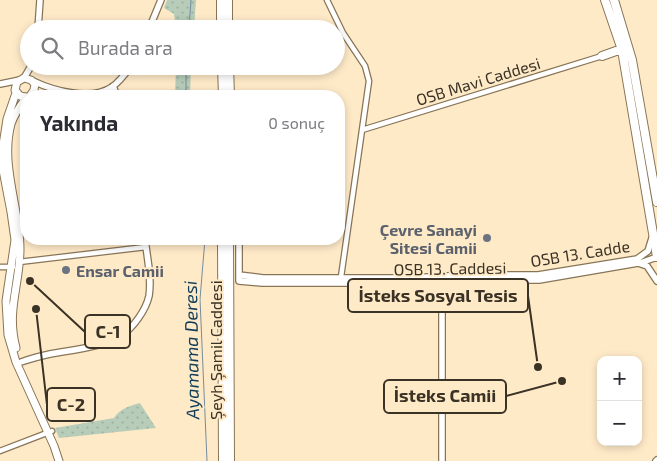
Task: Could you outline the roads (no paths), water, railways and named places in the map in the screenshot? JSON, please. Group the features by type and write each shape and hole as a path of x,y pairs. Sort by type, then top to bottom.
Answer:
{"main road":[{"path":"221,0 221,20"},
{"path":"228,0 228,20"},
{"path":"606,0 622,50 657,257"},
{"path":"614,0 632,60 657,202"},
{"path":"602,56 622,50 627,52 632,60"},
{"path":"602,56 616,55 623,60"},
{"path":"222,75 223,90"},
{"path":"229,75 230,90"},
{"path":"34,90 27,80 16,85 16,92 4,130 3,170 14,230 12,268 6,301 8,335 16,362 50,432 59,461"},
{"path":"16,92 20,96"},
{"path":"20,108 10,126 8,147 9,176 20,230 12,309 14,341 63,461"},
{"name":"Şeyh Şamil Caddesi","path":"222,245 223,461"},
{"name":"Şeyh Şamil Caddesi","path":"229,245 230,461"}],"street":[{"path":"39,20 40,0"},
{"path":"153,20 161,0"},
{"path":"327,0 337,20"},
{"path":"340,280 368,87 367,74 360,57 345,36"},
{"name":"OSB Mavi Caddesi","path":"362,130 602,56"},
{"path":"27,80 29,75"},
{"path":"103,90 113,86 122,75"},
{"path":"0,85 27,80 58,90"},
{"path":"0,85 16,92"},
{"path":"113,86 115,90"},
{"name":"OSB 13. Cadde","path":"521,278 638,258 645,254 649,248 652,228"},
{"name":"OSB 13. Caddesi","path":"239,245 239,281 262,283 466,275 521,278"},
{"path":"0,267 12,268 18,262 146,247 150,285 149,297 138,318 121,336 96,345 21,362"},
{"name":"OSB 13. Caddesi","path":"528,278 539,280 638,264 657,257"},
{"path":"638,264 647,266 657,281"},
{"name":"OSB 13. Caddesi","path":"340,280 442,282 521,278"},
{"path":"442,282 442,461"},
{"path":"0,451 50,432"}],"waterway":[{"name":"Ayamama Deresi","path":"190,20 191,0"},
{"name":"Ayamama Deresi","path":"186,75 186,90"},
{"name":"Ayamama Deresi","path":"204,245 200,299 207,461"}],"place":[{"name":"Çevre Sanayi Sitesi Camii","path":"487,238"},
{"name":"Ensar Camii","path":"66,270"},
{"name":"C-1","path":"30,281"},
{"name":"C-2","path":"36,309"},
{"name":"İsteks Sosyal Tesis","path":"538,367"},
{"name":"İsteks Camii","path":"562,381"}]}
